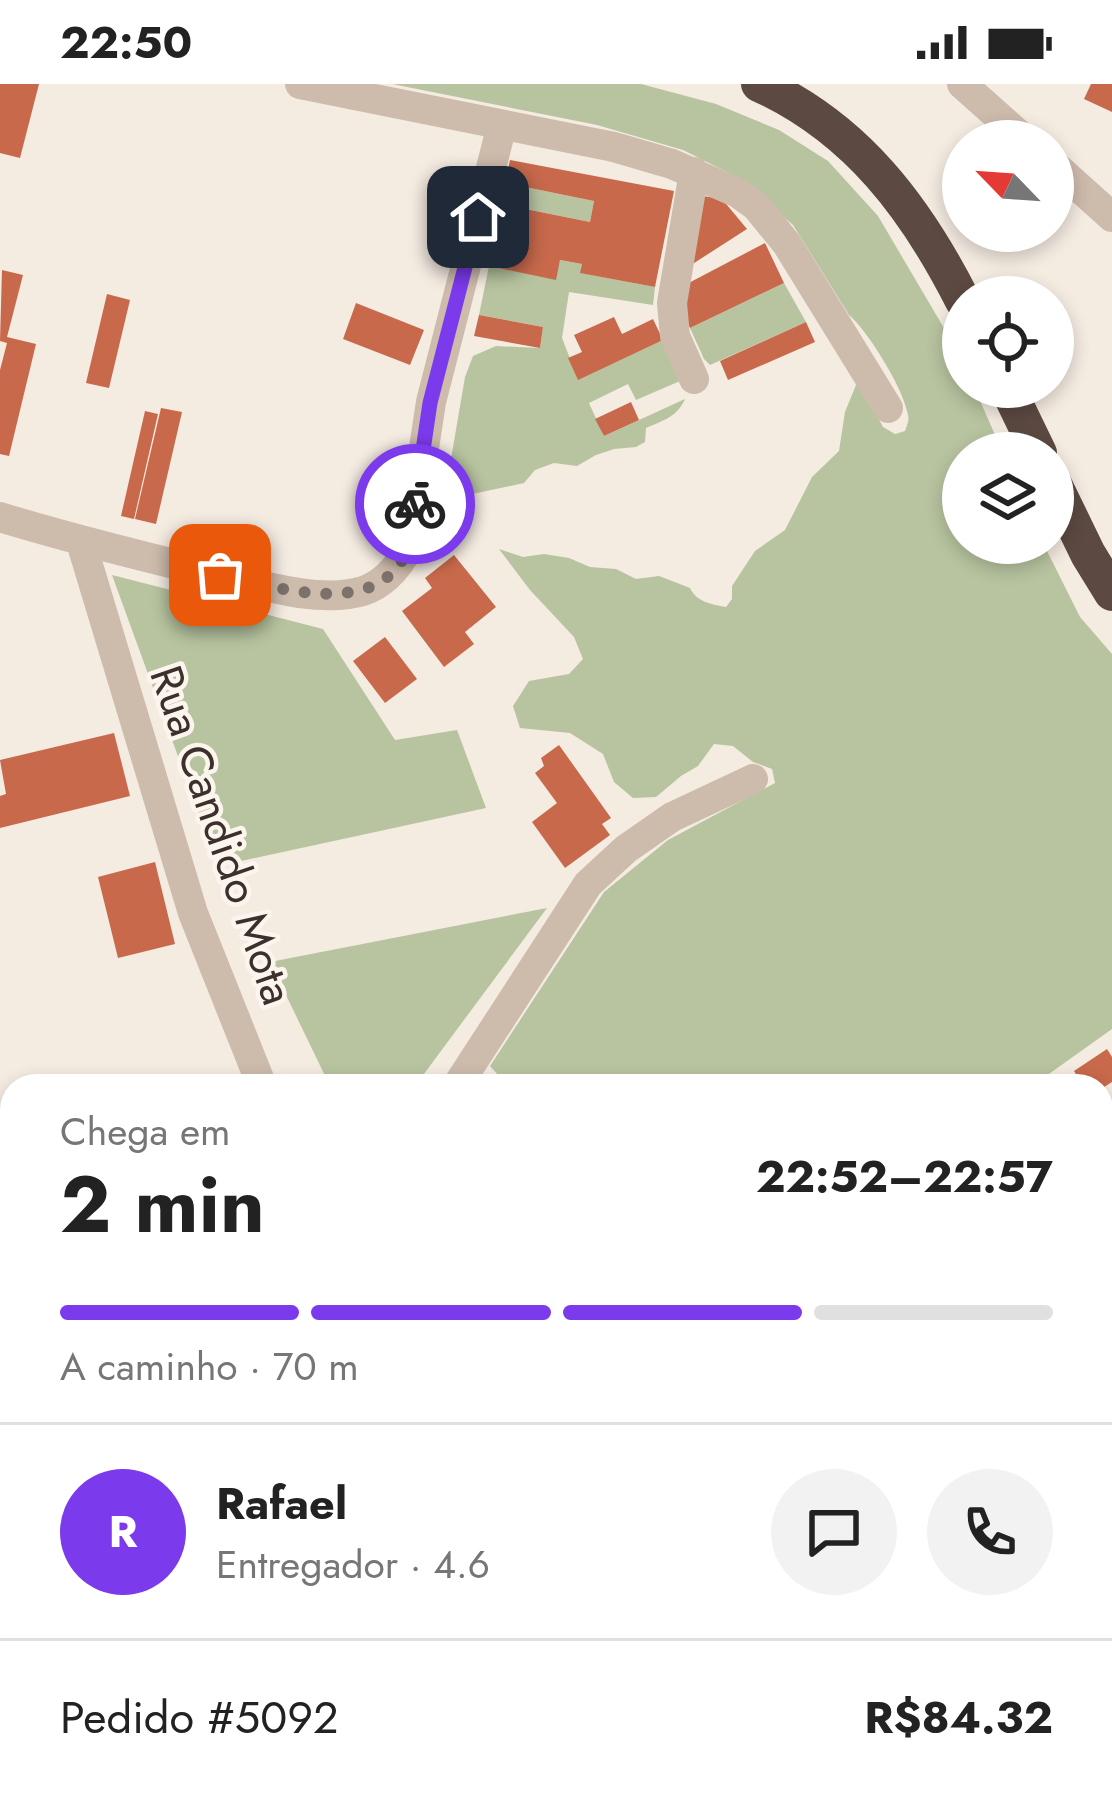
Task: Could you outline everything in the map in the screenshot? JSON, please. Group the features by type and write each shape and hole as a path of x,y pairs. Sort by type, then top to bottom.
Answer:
{"highway":[{"path":"759,84 854,146 936,246 951,276"},
{"path":"1074,525 1112,593"}],"street":[{"path":"300,84 614,147 694,172 738,193 770,221 787,244 888,408"},
{"path":"962,84 1003,120"},
{"path":"0,517 81,542 308,593 362,591 392,573 409,547 430,403 502,125"},
{"path":"694,172 672,303 675,336 694,379"},
{"path":"1074,183 1112,217"},
{"name":"Rua Candido Mota","path":"81,542 193,914 257,1074"},
{"path":"465,1074 588,884 626,849 672,817 753,779"}],"green space":[{"path":"392,84 641,84 716,104 779,130 828,161 878,216 942,325 942,408 983,408 994,432 942,432 942,564 1054,564 1080,617 1112,654 1112,1029 1049,1074 497,1074 490,1066 604,892 668,840 775,783 772,769 753,762 733,746 714,744 698,766 656,797 633,798 614,782 603,754 570,733 520,728 513,706 529,681 569,674 583,659 574,637 499,549 523,557 569,558 636,579 659,576 690,588 705,602 726,607 732,586 755,551 785,530 812,477 839,451 845,412 858,380 883,427 895,434 905,431 908,417 883,360 793,225 739,178 683,150 597,125"},
{"path":"505,183 594,201 590,222 501,204"},
{"path":"560,260 582,264 581,273 655,287 653,305 569,292 562,338 578,379 663,340 680,381 636,400 628,384 589,403 604,436 685,399 674,414 646,428 645,442 636,447 614,449 577,466 554,463 535,470 524,483 444,500 465,377 473,356 496,346 540,348 543,327 479,315 489,266 555,279"},
{"path":"784,283 806,322 710,365 690,328"},
{"path":"112,575 323,629 395,740 457,730 486,808 218,866"},
{"path":"547,908 424,1074 324,1074 270,962"}],"building":[{"path":"0,84 39,84 20,158 0,153"},
{"path":"1091,84 1112,84 1112,112 1084,99"},
{"path":"510,160 674,191 655,287 580,273 582,264 560,260 556,280 489,266 501,204 590,222 594,201 505,183"},
{"path":"703,196 722,199 747,229 691,265"},
{"path":"765,243 784,283 690,328 680,309 681,287"},
{"path":"2,270 23,275 7,337 36,344 9,456 0,454 0,370 7,343 0,341"},
{"path":"107,294 130,300 109,388 86,383"},
{"path":"356,303 424,330 410,365 343,339"},
{"path":"479,315 543,327 540,348 474,336"},
{"path":"614,317 622,334 653,319 663,340 578,380 568,358 582,352 574,335"},
{"path":"806,322 815,342 728,380 720,361"},
{"path":"631,402 639,420 604,436 595,419"},
{"path":"161,408 182,412 156,524 135,519"},
{"path":"145,411 158,414 134,519 121,516"},
{"path":"454,555 496,607 465,632 474,644 444,667 402,611 432,588 425,578"},
{"path":"385,637 417,679 385,703 353,661"},
{"path":"114,733 130,796 0,828 0,796 6,794 0,760"},
{"path":"559,745 611,818 602,824 610,835 565,868 532,822 557,803 535,773 544,766 541,758"},
{"path":"155,862 175,944 118,958 98,877"},
{"path":"1107,1049 1112,1057 1112,1074 1074,1071"}],"way so far":[{"path":"220,575 308,593 362,591 401,562 409,547 415,504"}],"route":[{"path":"415,504 430,403 478,217"}]}
